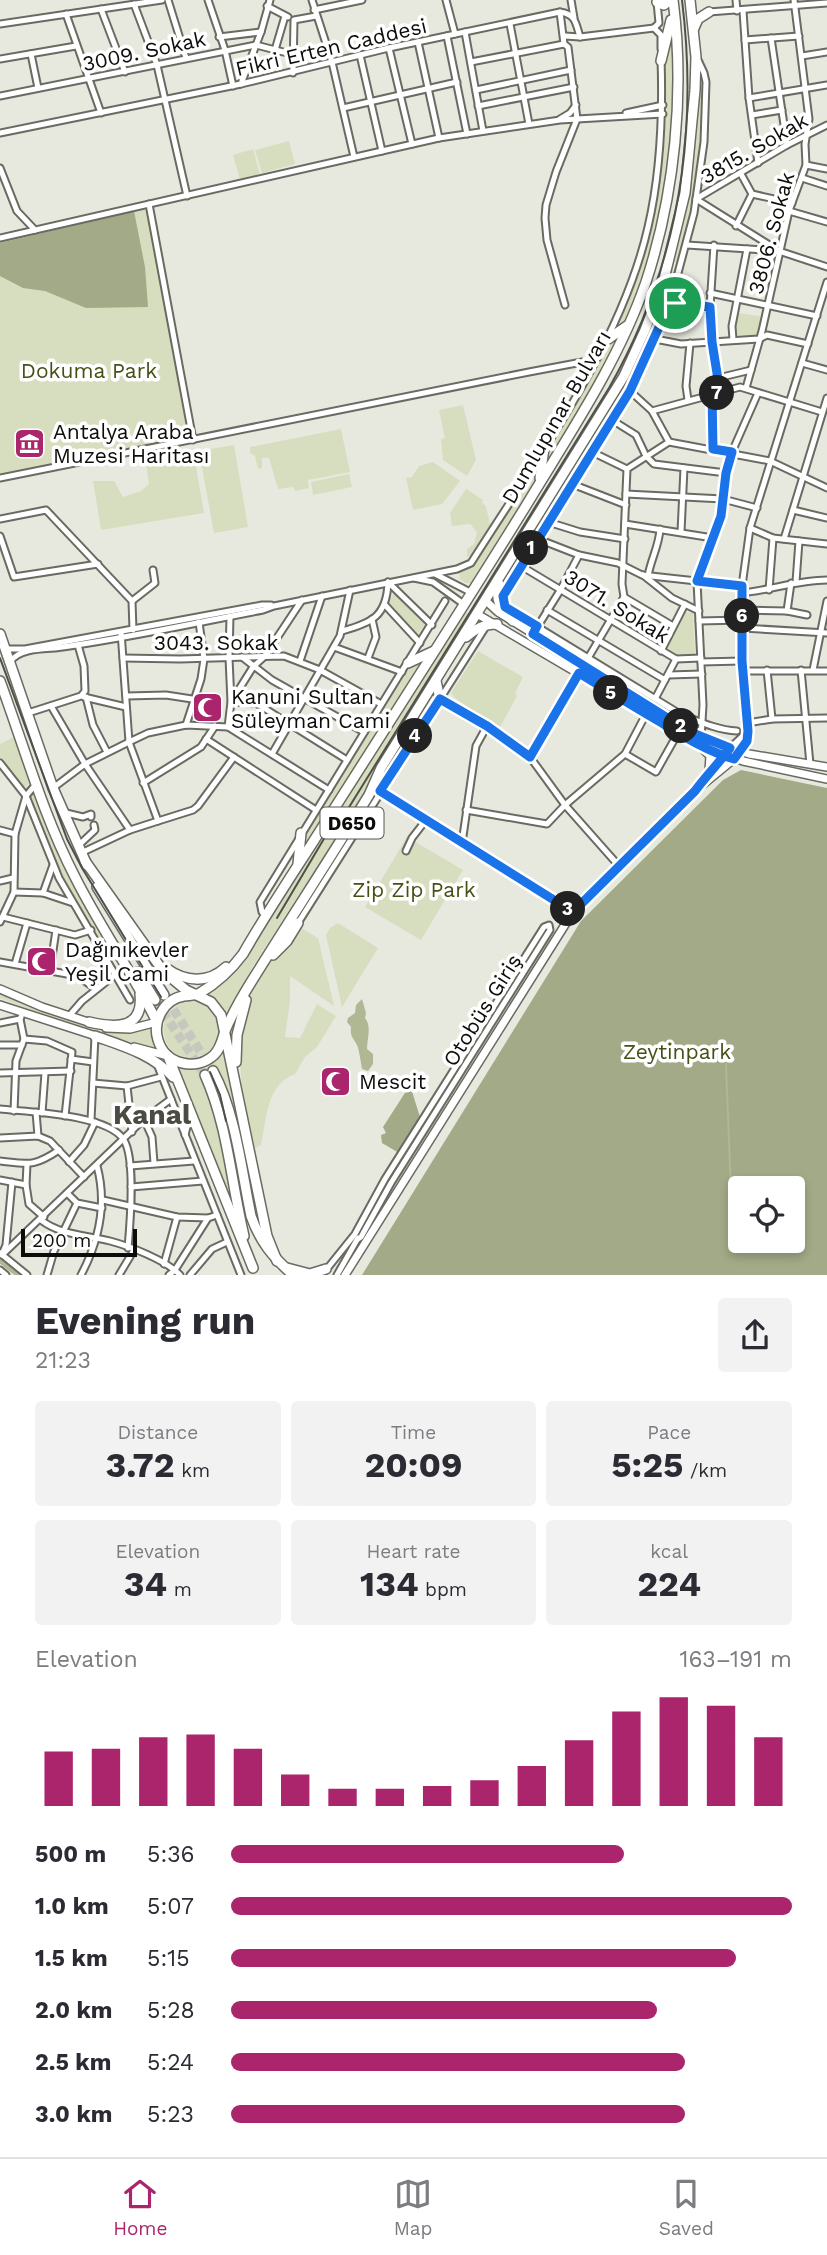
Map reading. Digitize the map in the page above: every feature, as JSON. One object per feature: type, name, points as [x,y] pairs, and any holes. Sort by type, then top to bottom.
[{"type":"highway","points":[[690,0],[698,8],[709,12]]},
{"type":"highway","name":"Dumlupınar Bulvarı","points":[[225,1032],[253,979],[369,795],[381,768],[624,376],[663,282],[685,193],[696,57],[690,0]]},
{"type":"highway","points":[[657,1],[664,5],[672,3],[662,61]]},
{"type":"highway","name":"Dumlupınar Bulvarı","points":[[194,996],[221,979],[235,965],[267,916],[465,605],[607,370],[629,325],[646,281],[667,191],[678,89],[672,3]]},
{"type":"highway","points":[[693,34],[698,19],[709,12]]},
{"type":"highway","points":[[608,339],[629,325]]},
{"type":"highway","points":[[539,483],[544,448]]},
{"type":"highway","points":[[514,553],[536,541]]},
{"type":"highway","points":[[500,577],[496,592],[500,608],[513,621]]},
{"type":"highway","points":[[472,593],[486,601]]},
{"type":"highway","points":[[465,605],[477,614]]},
{"type":"highway","points":[[459,643],[479,627],[497,624]]},
{"type":"highway","points":[[0,634],[62,812],[92,878],[160,998],[60,845]]},
{"type":"highway","points":[[408,663],[436,650]]},
{"type":"highway","points":[[0,681],[60,845],[91,907],[139,985],[157,1022],[157,1037],[168,1056],[254,1271]]},
{"type":"highway","points":[[436,681],[440,699]]},
{"type":"highway","points":[[368,810],[369,795]]},
{"type":"highway","points":[[298,866],[302,834]]},
{"type":"highway","points":[[81,853],[163,971],[194,996]]},
{"type":"highway","points":[[264,964],[287,941],[298,923]]},
{"type":"highway","points":[[145,947],[168,970],[190,979],[201,979],[219,973],[249,943]]},
{"type":"highway","points":[[236,1082],[237,1035],[253,979]]},
{"type":"highway","points":[[89,1023],[113,1026],[135,1019],[141,1003],[139,985]]},
{"type":"highway","points":[[157,1022],[167,1005],[184,996],[194,996],[211,1002],[217,1008],[224,1024],[267,1236],[280,1263],[310,1274],[323,1272]]},
{"type":"highway","points":[[168,1056],[183,1063],[200,1063],[214,1054],[223,1041],[225,1032]]},
{"type":"highway","points":[[95,1036],[156,1061],[177,1082]]},
{"type":"highway","points":[[254,1271],[243,1234],[222,1124],[209,1073],[225,1097],[250,1216],[261,1241],[293,1275]]},
{"type":"main road","points":[[486,601],[513,621],[535,630],[724,756],[827,779]]},
{"type":"main road","points":[[477,614],[678,733],[753,754],[827,767]]},
{"type":"main road","points":[[700,741],[710,756],[708,774]]},
{"type":"main road","points":[[695,791],[730,748]]},
{"type":"main road","points":[[345,1275],[573,912],[695,791],[740,751]]},
{"type":"main road","points":[[0,989],[40,1007],[121,1030],[157,1022]]},
{"type":"main road","points":[[0,1005],[21,1016],[168,1056]]},
{"type":"street","points":[[0,24],[162,0]]},
{"type":"street","points":[[168,0],[187,58]]},
{"type":"street","points":[[208,0],[225,50],[233,86]]},
{"type":"street","points":[[312,0],[332,62],[354,157]]},
{"type":"street","points":[[241,84],[269,3],[294,20],[362,0]]},
{"type":"street","points":[[446,0],[455,34]]},
{"type":"street","points":[[571,0],[580,37]]},
{"type":"street","points":[[736,0],[745,40],[758,163]]},
{"type":"street","points":[[565,36],[580,37],[654,28],[659,23],[657,1]]},
{"type":"street","points":[[709,12],[740,11],[794,3],[827,4]]},
{"type":"street","name":"3806. Sokak","points":[[746,388],[789,211],[806,165],[805,144],[809,119],[794,3]]},
{"type":"street","points":[[134,4],[157,65],[187,196]]},
{"type":"street","points":[[101,9],[125,72]]},
{"type":"street","points":[[565,305],[547,240],[545,212],[556,172],[577,119],[572,70],[560,12],[569,13],[574,18]]},
{"type":"street","name":"Fikri Erten Caddesi","points":[[0,133],[233,86],[388,48],[560,12]]},
{"type":"street","points":[[66,14],[101,113]]},
{"type":"street","points":[[275,50],[285,16]]},
{"type":"street","points":[[293,73],[294,20]]},
{"type":"street","points":[[510,24],[529,124]]},
{"type":"street","points":[[10,662],[26,650],[230,616],[456,569],[471,563],[593,366],[608,339],[635,271],[648,230],[659,170],[663,114],[662,61],[661,35],[654,28]]},
{"type":"street","points":[[219,37],[261,32]]},
{"type":"street","points":[[465,32],[482,131]]},
{"type":"street","points":[[447,36],[467,134]]},
{"type":"street","points":[[745,40],[799,36]]},
{"type":"street","points":[[471,62],[566,45],[580,37]]},
{"type":"street","points":[[771,38],[787,145]]},
{"type":"street","points":[[418,42],[439,138]]},
{"type":"street","name":"3009. Sokak","points":[[0,96],[256,45],[295,55]]},
{"type":"street","points":[[0,59],[76,46]]},
{"type":"street","points":[[388,48],[412,144]]},
{"type":"street","points":[[802,56],[827,52]]},
{"type":"street","points":[[31,54],[38,88]]},
{"type":"street","points":[[360,55],[382,151]]},
{"type":"street","name":"Dumlupınar Bulvarı","points":[[535,630],[505,607],[503,596],[630,391],[670,303],[687,245],[704,142],[706,82],[696,57]]},
{"type":"street","points":[[476,90],[572,70]]},
{"type":"street","points":[[343,108],[457,82]]},
{"type":"street","points":[[750,98],[827,85]]},
{"type":"street","points":[[478,106],[574,87]]},
{"type":"street","points":[[556,121],[570,113],[576,105]]},
{"type":"street","points":[[613,116],[663,105]]},
{"type":"street","points":[[752,115],[782,110]]},
{"type":"street","points":[[0,238],[439,138],[556,121],[663,114]]},
{"type":"street","name":"3815. Sokak","points":[[696,200],[787,145],[827,125]]},
{"type":"street","points":[[806,165],[827,169]]},
{"type":"street","points":[[0,168],[16,211],[35,230]]},
{"type":"street","points":[[741,174],[752,194],[792,203]]},
{"type":"street","points":[[802,178],[827,186]]},
{"type":"street","points":[[736,226],[752,194]]},
{"type":"street","points":[[696,200],[779,251],[827,267]]},
{"type":"street","points":[[149,204],[193,440]]},
{"type":"street","points":[[789,211],[827,222]]},
{"type":"street","points":[[687,245],[779,251]]},
{"type":"street","points":[[714,246],[710,307],[712,342],[720,392]]},
{"type":"street","points":[[733,340],[732,326],[747,249]]},
{"type":"street","points":[[753,754],[747,748],[742,661],[742,589],[750,527],[827,282]]},
{"type":"street","points":[[710,293],[817,316]]},
{"type":"street","points":[[670,303],[710,307]]},
{"type":"street","points":[[820,305],[827,308]]},
{"type":"street","points":[[655,339],[681,344],[759,339],[767,335],[808,344]]},
{"type":"street","points":[[688,400],[686,386],[690,343]]},
{"type":"street","points":[[0,478],[542,369],[582,362],[593,366]]},
{"type":"street","points":[[802,363],[827,370]]},
{"type":"street","points":[[718,378],[751,370]]},
{"type":"street","points":[[652,411],[740,387],[822,412]]},
{"type":"street","points":[[630,391],[652,411],[669,443]]},
{"type":"street","points":[[700,741],[703,724],[697,581],[721,516],[726,473],[732,452],[758,393]]},
{"type":"street","points":[[712,394],[713,449]]},
{"type":"street","points":[[784,540],[827,398]]},
{"type":"street","points":[[612,420],[636,435],[646,456],[654,464],[661,467],[726,473]]},
{"type":"street","points":[[627,469],[669,443],[732,452],[769,461],[827,488]]},
{"type":"street","points":[[592,452],[627,469]]},
{"type":"street","points":[[681,532],[684,468]]},
{"type":"street","points":[[584,665],[624,597],[627,469]]},
{"type":"street","points":[[572,484],[626,505]]},
{"type":"street","points":[[626,494],[723,499],[757,508]]},
{"type":"street","points":[[0,519],[46,510],[131,601],[132,630]]},
{"type":"street","points":[[793,510],[827,518]]},
{"type":"street","points":[[548,522],[580,532],[625,539]]},
{"type":"street","points":[[625,524],[713,538]]},
{"type":"street","points":[[750,527],[773,538],[827,544]]},
{"type":"street","points":[[645,575],[651,557],[659,545],[660,529]]},
{"type":"street","points":[[0,536],[14,578],[98,564]]},
{"type":"street","points":[[769,590],[773,538]]},
{"type":"street","points":[[536,541],[579,555],[618,563],[645,575],[742,589],[769,590],[794,583],[827,580]]},
{"type":"street","points":[[787,611],[794,583],[799,541]]},
{"type":"street","points":[[579,555],[535,630],[589,657],[680,713],[703,724],[737,731]]},
{"type":"street","name":"3071. Sokak","points":[[521,566],[676,659],[742,661]]},
{"type":"street","points":[[456,569],[454,579],[458,585]]},
{"type":"street","points":[[131,601],[155,583],[153,570]]},
{"type":"street","points":[[433,573],[472,593]]},
{"type":"street","points":[[645,575],[672,598],[699,611]]},
{"type":"street","points":[[411,577],[433,582],[465,605]]},
{"type":"street","points":[[342,631],[369,624],[385,605],[388,582]]},
{"type":"street","points":[[388,582],[432,625]]},
{"type":"street","points":[[272,754],[342,631],[350,590]]},
{"type":"street","points":[[300,661],[322,596]]},
{"type":"street","points":[[624,597],[673,626]]},
{"type":"street","points":[[231,702],[302,600]]},
{"type":"street","points":[[267,916],[262,912],[260,902],[445,601]]},
{"type":"street","points":[[813,670],[827,601]]},
{"type":"street","points":[[661,652],[685,604]]},
{"type":"street","points":[[6,649],[26,650],[78,645],[132,630],[262,605],[274,606]]},
{"type":"street","points":[[385,605],[420,643]]},
{"type":"street","points":[[547,610],[598,642],[667,678],[702,674]]},
{"type":"street","points":[[742,610],[787,611],[807,615]]},
{"type":"street","points":[[228,727],[231,702],[230,616]]},
{"type":"street","points":[[368,658],[376,637],[372,620]]},
{"type":"street","points":[[699,621],[742,620]]},
{"type":"street","points":[[186,725],[192,699],[201,679],[204,659],[199,622]]},
{"type":"street","points":[[298,923],[485,628]]},
{"type":"street","points":[[743,628],[827,633]]},
{"type":"street","points":[[121,635],[129,741],[158,821]]},
{"type":"street","points":[[78,645],[85,679],[83,697],[107,752]]},
{"type":"street","points":[[334,647],[402,672]]},
{"type":"street","name":"3043. Sokak","points":[[123,658],[284,656],[320,670],[381,705]]},
{"type":"street","points":[[242,657],[253,667],[364,732]]},
{"type":"street","points":[[656,697],[676,659]]},
{"type":"street","points":[[767,670],[772,719]]},
{"type":"street","points":[[801,670],[810,764]]},
{"type":"street","points":[[743,671],[827,671]]},
{"type":"street","points":[[530,757],[579,673]]},
{"type":"street","points":[[126,696],[166,695],[192,699]]},
{"type":"street","points":[[28,713],[83,697],[126,707]]},
{"type":"street","points":[[440,699],[487,726],[530,757],[565,805],[619,866]]},
{"type":"street","points":[[231,702],[256,703],[347,760]]},
{"type":"street","points":[[51,706],[85,764],[130,830]]},
{"type":"street","points":[[466,810],[547,824],[565,805],[625,754],[646,714]]},
{"type":"street","points":[[747,723],[772,719],[827,718]]},
{"type":"street","points":[[52,788],[85,764],[129,741],[148,733],[186,725],[228,727],[329,790]]},
{"type":"street","points":[[143,783],[201,747],[215,726]]},
{"type":"street","points":[[462,844],[476,746],[487,726]]},
{"type":"street","points":[[730,748],[748,731]]},
{"type":"street","points":[[625,754],[656,772],[678,733]]},
{"type":"street","points":[[206,739],[316,810]]},
{"type":"street","points":[[740,751],[747,741]]},
{"type":"street","points":[[81,853],[130,830],[193,810],[234,757]]},
{"type":"street","points":[[0,763],[26,796],[53,864],[130,1000]]},
{"type":"street","points":[[36,784],[26,796],[15,834],[14,892],[1,920],[27,923],[75,935],[91,930]]},
{"type":"street","points":[[380,791],[573,912]]},
{"type":"street","points":[[62,812],[83,817],[91,814],[92,817]]},
{"type":"street","points":[[406,851],[426,820]]},
{"type":"street","points":[[81,853],[95,830],[94,825]]},
{"type":"street","points":[[0,830],[15,834]]},
{"type":"street","points":[[43,893],[53,864]]},
{"type":"street","points":[[0,881],[13,878]]},
{"type":"street","points":[[14,892],[43,893],[73,903]]},
{"type":"street","points":[[15,964],[27,923]]},
{"type":"street","points":[[337,1275],[354,1237],[352,1231],[364,1221],[544,927]]},
{"type":"street","points":[[50,971],[56,930]]},
{"type":"street","points":[[111,967],[125,961]]},
{"type":"street","points":[[0,962],[78,976],[96,989]]},
{"type":"street","points":[[69,1016],[96,989],[116,974]]},
{"type":"street","points":[[0,1023],[21,1016],[23,1042],[16,1061],[14,1111]]},
{"type":"street","points":[[69,1162],[84,1145],[93,1121],[95,1036]]},
{"type":"street","points":[[0,1045],[47,1041],[71,1055],[93,1062]]},
{"type":"street","points":[[65,1116],[71,1055]]},
{"type":"street","points":[[156,1061],[239,1274]]},
{"type":"street","points":[[0,1073],[71,1071]]},
{"type":"street","points":[[38,1136],[45,1073]]},
{"type":"street","points":[[93,1083],[127,1086],[161,1077]]},
{"type":"street","points":[[127,1086],[132,1132]]},
{"type":"street","points":[[1,1254],[144,1119],[164,1102],[172,1099]]},
{"type":"street","points":[[0,1109],[93,1121],[124,1140],[130,1166],[131,1249],[119,1275]]},
{"type":"street","points":[[185,1135],[190,1115]]},
{"type":"street","points":[[144,1119],[152,1137],[154,1163]]},
{"type":"street","points":[[0,1138],[38,1136],[50,1141],[84,1178]]},
{"type":"street","points":[[0,1161],[27,1164],[42,1162],[59,1150]]},
{"type":"street","points":[[130,1166],[194,1161]]},
{"type":"street","points":[[27,1164],[29,1204],[49,1226],[110,1241],[177,1272]]},
{"type":"street","points":[[81,1275],[96,1239],[102,1208],[102,1185],[97,1166]]},
{"type":"street","points":[[0,1181],[26,1185]]},
{"type":"street","points":[[131,1187],[203,1181]]},
{"type":"street","points":[[1,1254],[6,1245],[12,1182]]},
{"type":"street","points":[[68,1193],[77,1203],[102,1208]]},
{"type":"street","points":[[103,1200],[177,1217],[217,1216]]},
{"type":"street","points":[[47,1275],[63,1231],[77,1203]]},
{"type":"street","points":[[0,1209],[10,1210]]},
{"type":"street","points":[[164,1264],[177,1217]]},
{"type":"street","points":[[169,1275],[177,1272],[208,1218]]},
{"type":"street","points":[[323,1272],[354,1237],[361,1237],[364,1221]]},
{"type":"street","points":[[190,1275],[212,1249],[227,1242]]},
{"type":"street","points":[[1,1254],[20,1273],[27,1275]]},
{"type":"street","points":[[0,1270],[6,1275]]},
{"type":"green space","points":[[671,25],[674,89],[665,192],[647,269],[631,313],[618,329],[645,245],[660,180],[664,146],[665,62]]},
{"type":"green space","points":[[700,69],[704,96],[699,160],[679,264],[674,262],[692,166]]},
{"type":"green space","points":[[289,141],[295,164],[262,173],[255,150]]},
{"type":"green space","points":[[253,149],[260,175],[240,180],[233,155]]},
{"type":"green space","name":"Dokuma Park","points":[[149,204],[193,440],[0,478],[0,238]]},
{"type":"green space","points":[[134,211],[145,267],[148,307],[86,308],[45,291],[23,288],[0,276],[0,243]]},
{"type":"green space","points":[[669,279],[674,280],[661,315],[611,415],[532,541],[523,546],[625,381]]},
{"type":"green space","points":[[737,313],[760,316],[759,336],[735,335]]},
{"type":"green space","points":[[624,330],[583,406],[471,583],[466,583],[460,579],[459,572],[473,566],[613,339]]},
{"type":"green space","points":[[463,405],[476,460],[467,476],[443,460],[441,439],[445,438],[439,410]]},
{"type":"green space","points":[[341,429],[350,472],[308,480],[309,488],[295,491],[293,487],[278,489],[269,458],[262,458],[262,468],[258,469],[255,456],[250,453],[250,447]]},
{"type":"green space","points":[[234,445],[248,527],[214,533],[199,451]]},
{"type":"green space","points":[[194,455],[204,513],[101,530],[93,481],[114,481],[123,497],[141,491],[149,484],[146,463]]},
{"type":"green space","points":[[433,462],[460,481],[442,504],[413,510],[406,478],[412,477],[419,466]]},
{"type":"green space","points":[[349,474],[352,487],[313,495],[311,482]]},
{"type":"green space","points":[[466,489],[483,500],[490,525],[467,557],[467,549],[474,544],[477,532],[470,524],[452,526],[450,513]]},
{"type":"green space","points":[[394,593],[425,624],[416,637],[387,604]]},
{"type":"green space","points":[[464,611],[472,616],[384,753],[379,769],[354,809],[253,966],[227,1016],[217,1000],[206,992],[228,978],[241,964]]},
{"type":"green space","points":[[684,612],[693,613],[695,655],[673,656],[666,649]]},
{"type":"green space","points":[[478,651],[523,677],[515,693],[517,696],[499,729],[451,693]]},
{"type":"green space","points":[[426,657],[304,851],[307,832],[412,664]]},
{"type":"green space","points":[[14,737],[30,783],[24,788],[0,759],[0,744]]},
{"type":"green space","name":"Zeytinpark","points":[[741,770],[827,788],[827,1275],[362,1275],[581,921],[723,780]]},
{"type":"green space","points":[[35,789],[118,959],[111,957],[58,870],[30,799]]},
{"type":"green space","name":"Zip Zip Park","points":[[407,837],[463,870],[421,940],[365,907]]},
{"type":"green space","points":[[338,923],[378,948],[342,1007],[326,935],[330,928]]},
{"type":"green space","points":[[301,928],[318,938],[334,1006],[290,976],[285,1037],[300,1038],[317,1004],[336,1016],[317,1047],[305,1057],[295,1074],[285,1079],[273,1094],[261,1145],[255,1148],[241,1079],[241,1033],[245,1011],[263,967]]},
{"type":"green space","points":[[0,991],[26,1004],[90,1028],[126,1033],[150,1026],[158,1050],[51,1018],[0,998]]},
{"type":"green space","points":[[192,1000],[209,1008],[220,1026],[219,1038],[214,1048],[193,1057],[182,1056],[172,1050],[165,1039],[164,1031],[166,1018],[173,1008]]},
{"type":"green space","points":[[224,1049],[265,1242],[257,1226],[225,1089],[212,1065],[199,1074],[219,1123],[236,1219],[176,1066],[203,1064]]},
{"type":"green space","points":[[410,1085],[420,1117],[399,1153],[382,1143],[381,1135],[386,1133],[383,1127]]},
{"type":"shaded area","points":[[362,999],[369,1029],[367,1049],[373,1054],[373,1064],[368,1071],[362,1069],[358,1047],[347,1022]]},
{"type":"waterway","points":[[726,1064],[730,1176]]},
{"type":"waterway","points":[[0,1261],[18,1275]]},
{"type":"tunnel","points":[[166,998],[213,1071]]},
{"type":"tunnel","points":[[155,1000],[205,1075]]},
{"type":"tram line","points":[[338,825],[609,388],[633,342],[652,296],[667,248],[685,152],[687,51],[682,0]]},
{"type":"tram line","points":[[0,658],[67,839],[161,997]]},
{"type":"tram line","points":[[277,918],[338,815]]},
{"type":"tram line","points":[[210,1072],[220,1095],[226,1121]]},
{"type":"place","name":"Antalya Araba Muzesi Haritası","points":[[30,443]]},
{"type":"place","name":"Kanuni Sultan Süleyman Cami","points":[[208,708]]},
{"type":"place","name":"Dağınıkevler Yeşil Cami","points":[[42,961]]},
{"type":"place","name":"Mescit","points":[[336,1081]]},
{"type":"district","name":"Kanal","points":[[152,1114]]},
{"type":"route","points":[[675,303],[670,303],[630,391],[503,596],[505,607],[537,626],[533,634],[690,732],[730,748],[724,756],[708,774],[695,791],[573,912],[380,791],[440,699],[487,726],[530,757],[579,673],[678,733],[724,756],[734,759],[747,741],[742,661],[742,586],[697,581],[721,516],[726,473],[732,452],[713,449],[712,394],[720,392],[712,342],[710,307],[675,303]]}]
